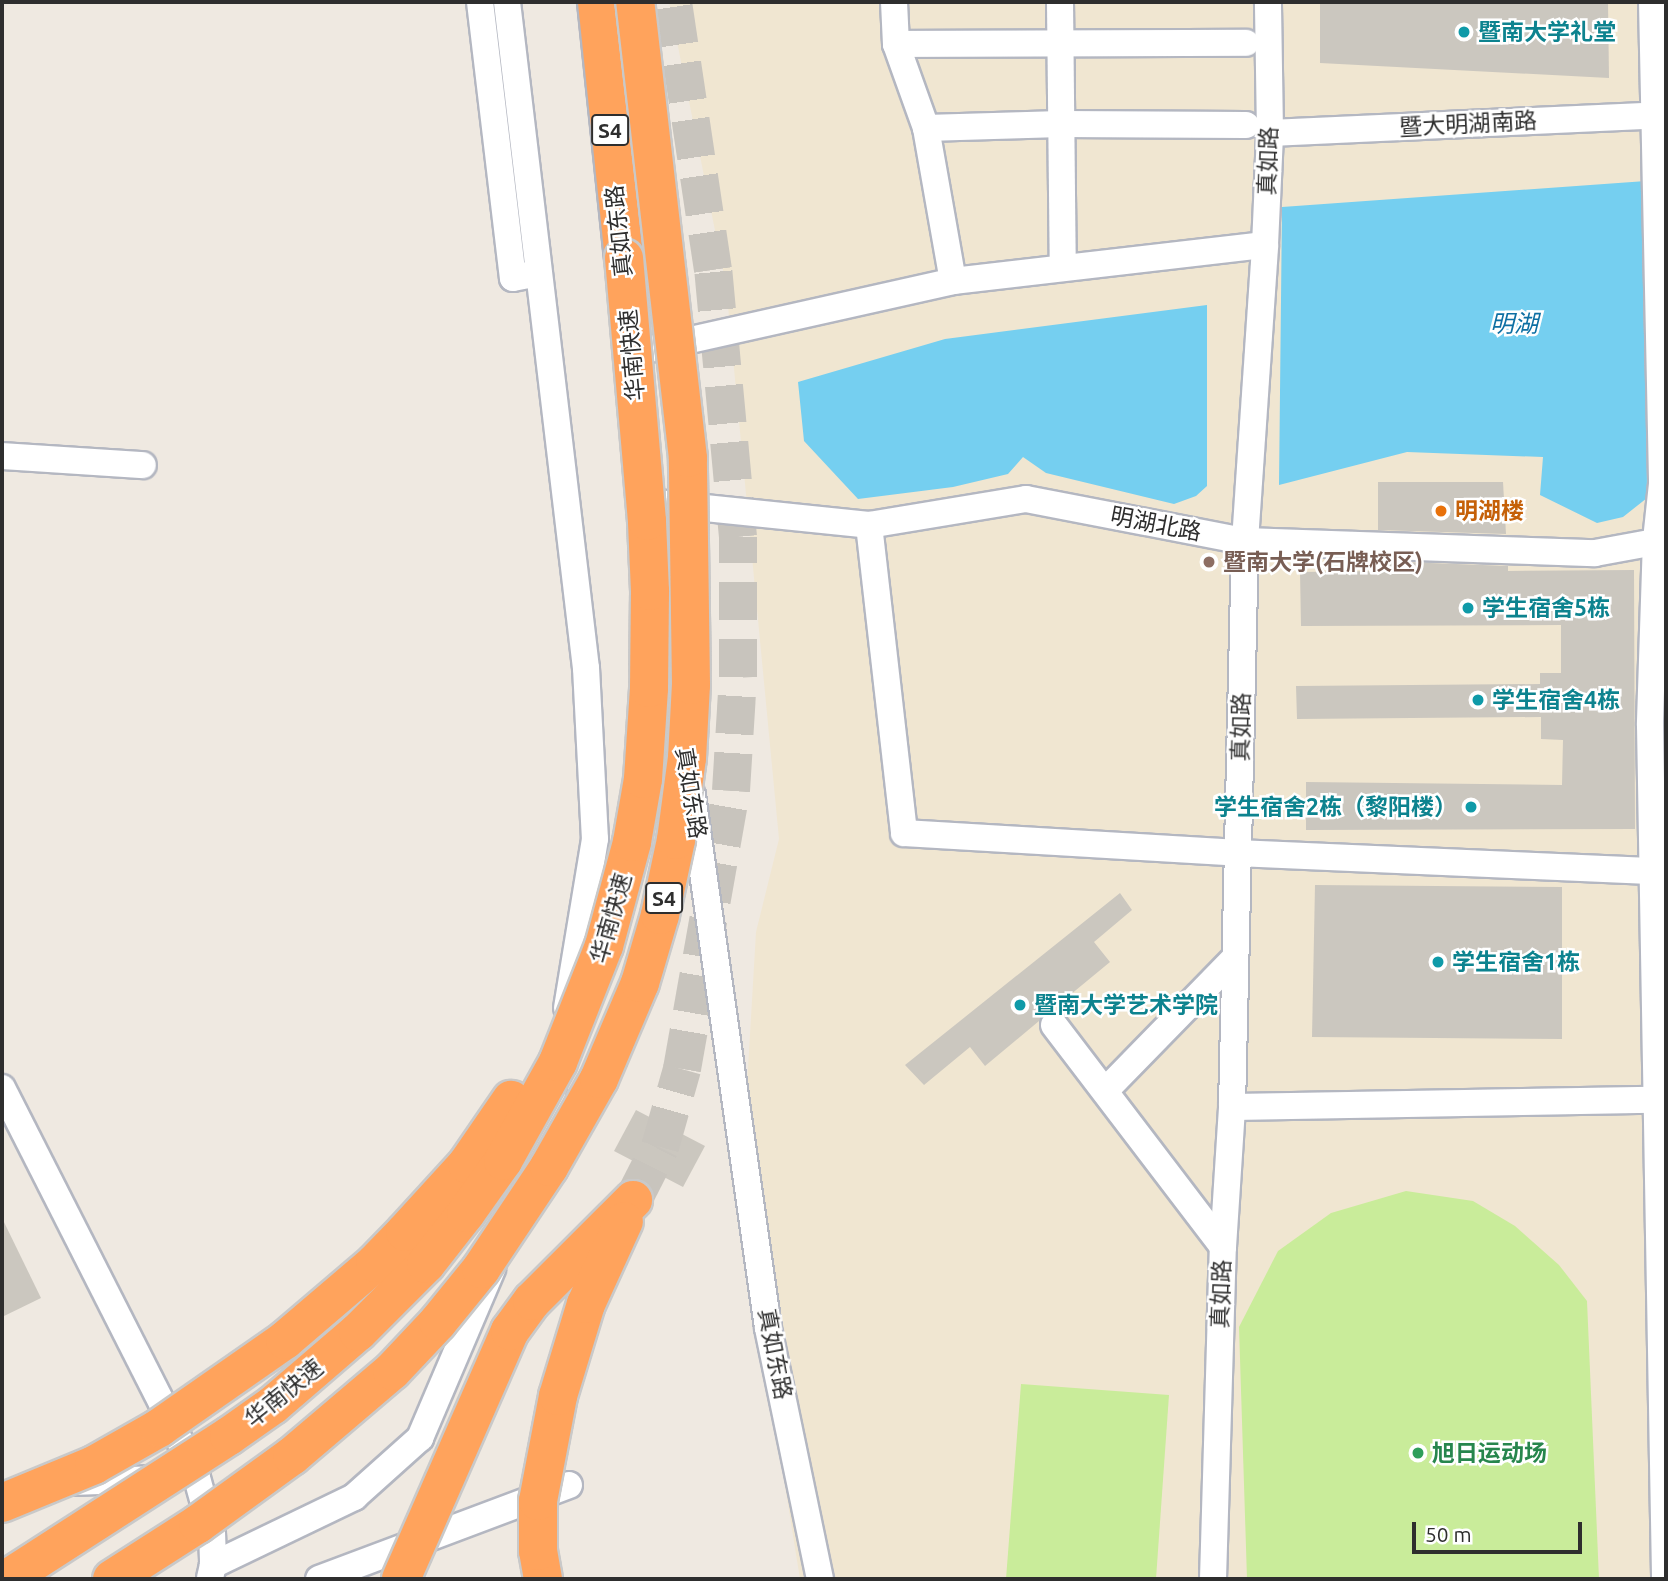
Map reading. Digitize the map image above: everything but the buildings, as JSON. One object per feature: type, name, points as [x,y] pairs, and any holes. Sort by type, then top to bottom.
[{"type":"highway","name":"华南快速","points":[[7,1579],[273,1405],[358,1332],[426,1264],[474,1203],[538,1102],[576,1020],[604,946],[632,842],[643,779],[649,688],[650,591],[647,521],[624,258],[596,2]]},
{"type":"highway","name":"华南快速","points":[[112,1579],[198,1524],[292,1456],[392,1371],[438,1322],[487,1261],[554,1158],[598,1079],[640,983],[660,915],[676,840],[687,758],[691,685],[688,458],[635,2]]},
{"type":"highway","points":[[2,1503],[94,1465],[159,1428],[285,1340],[375,1263],[443,1190],[494,1127],[604,946]]},
{"type":"highway","points":[[401,1579],[510,1331],[531,1301],[633,1200],[586,1304],[558,1396],[538,1501],[538,1551],[543,1579]]},
{"type":"street","points":[[480,2],[513,278],[539,273]]},
{"type":"street","points":[[2,1088],[81,1249],[162,1403],[197,1478],[212,1532],[211,1572],[355,1497],[420,1438],[467,1334],[546,1129],[595,839],[586,668],[507,2]]},
{"type":"street","name":"真如东路","points":[[596,2],[647,502],[732,1065],[768,1328],[820,1579]]},
{"type":"street","points":[[894,2],[896,44],[926,128],[953,281]]},
{"type":"street","points":[[1060,2],[1063,267]]},
{"type":"street","name":"真如路","points":[[1213,1579],[1223,1247],[1232,1107],[1233,960],[1245,541],[1265,245],[1258,129],[1268,2]]},
{"type":"street","points":[[1652,2],[1660,115],[1662,484],[1650,725],[1659,872],[1660,1032],[1654,1100],[1665,1579]]},
{"type":"street","points":[[896,44],[1246,43]]},
{"type":"street","name":"暨大明湖南路","points":[[926,128],[1061,124],[1258,129],[1660,115]]},
{"type":"street","points":[[632,354],[953,281],[1265,245]]},
{"type":"street","points":[[2,456],[143,465]]},
{"type":"street","name":"明湖北路","points":[[647,502],[869,525],[1026,499],[1245,541],[1595,553],[1661,540]]},
{"type":"street","points":[[869,525],[904,833],[1238,853],[1659,872]]},
{"type":"street","points":[[1105,1091],[1233,960]]},
{"type":"street","points":[[1054,1025],[1223,1247]]},
{"type":"street","points":[[1232,1107],[1654,1100]]},
{"type":"street","points":[[2,1485],[197,1478]]},
{"type":"street","points":[[319,1579],[569,1485]]},
{"type":"shaded area","name":"暨南大学(石牌校区)","points":[[669,2],[1666,2],[1666,1579],[800,1579],[740,1205],[756,932],[779,839],[726,285]]},
{"type":"green space","name":"旭日运动场","points":[[1406,1191],[1473,1201],[1515,1226],[1559,1265],[1587,1301],[1599,1579],[1247,1579],[1239,1327],[1278,1251],[1331,1213]]},
{"type":"green space","points":[[1021,1384],[1169,1395],[1156,1579],[1006,1579]]},
{"type":"water","name":"明湖","points":[[1646,181],[1647,498],[1623,517],[1597,523],[1540,495],[1543,457],[1407,452],[1279,485],[1282,207]]},
{"type":"water","points":[[1207,305],[1207,486],[1196,496],[1174,504],[1046,473],[1023,457],[1008,474],[953,487],[858,499],[804,441],[798,382],[945,339]]},
{"type":"tunnel","points":[[633,1200],[660,1147],[682,1069],[731,791],[738,677],[738,537],[713,270],[673,2]]},
{"type":"place","name":"暨南大学礼堂","points":[[1464,32]]},
{"type":"place","name":"明湖楼","points":[[1441,511]]},
{"type":"place","name":"暨南大学(石牌校区)","points":[[1209,562]]},
{"type":"place","name":"学生宿舍5栋","points":[[1468,608]]},
{"type":"place","name":"学生宿舍4栋","points":[[1478,700]]},
{"type":"place","name":"学生宿舍2栋（黎阳楼）","points":[[1471,807]]},
{"type":"place","name":"学生宿舍1栋","points":[[1438,962]]},
{"type":"place","name":"暨南大学艺术学院","points":[[1020,1005]]},
{"type":"place","name":"旭日运动场","points":[[1418,1453]]}]
